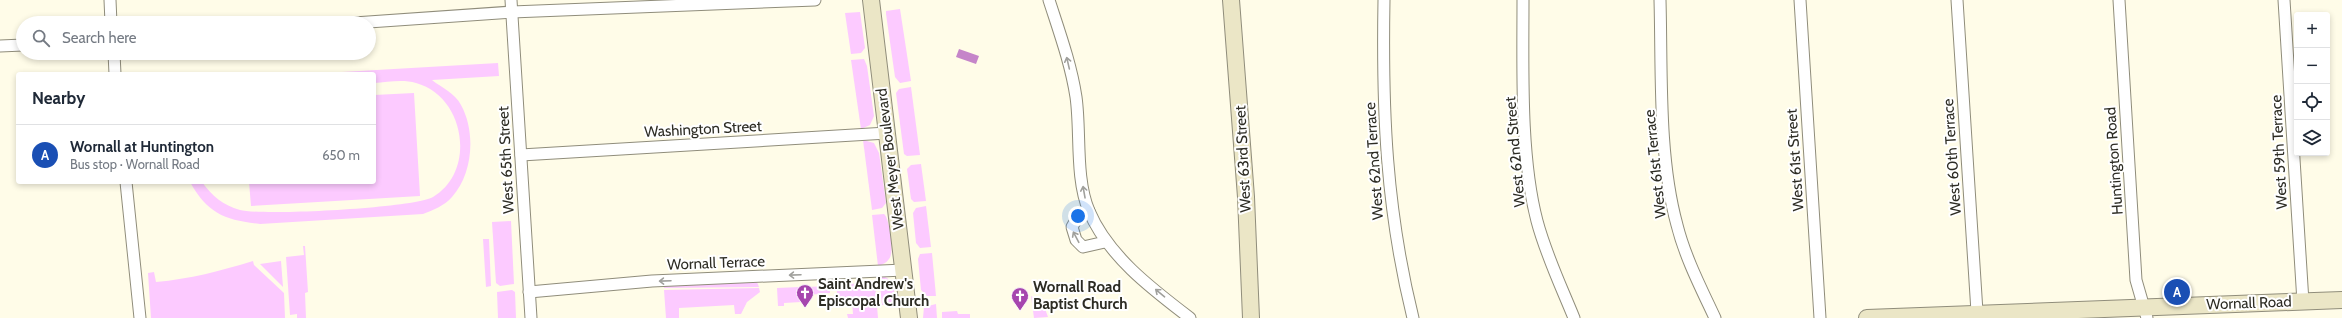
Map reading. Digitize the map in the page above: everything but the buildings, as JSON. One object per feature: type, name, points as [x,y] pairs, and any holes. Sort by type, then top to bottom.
[{"type":"main road","name":"West Meyer Boulevard","points":[[871,0],[909,318]]},
{"type":"main road","name":"West 63rd Street","points":[[1231,0],[1246,197],[1251,318]]},
{"type":"main road","name":"Wornall Road","points":[[1867,318],[1977,312],[2145,312],[2342,300]]},
{"type":"street","points":[[110,0],[111,16]]},
{"type":"street","name":"West 65th Street","points":[[511,0],[531,318]]},
{"type":"street","points":[[376,21],[512,12],[815,0]]},
{"type":"street","points":[[1049,0],[1063,43],[1076,96],[1082,181],[1089,211],[1105,242],[1140,276],[1190,318]]},
{"type":"street","name":"West 62nd Terrace","points":[[1384,0],[1385,117],[1389,193],[1402,274],[1413,318]]},
{"type":"street","name":"West 62nd Street","points":[[1523,0],[1525,114],[1532,193],[1545,247],[1574,318]]},
{"type":"street","name":"West 61st Terrace","points":[[1660,0],[1665,145],[1671,199],[1684,248],[1715,318]]},
{"type":"street","name":"West 61st Street","points":[[1800,0],[1820,318]]},
{"type":"street","name":"West 60th Terrace","points":[[1957,0],[1977,312]]},
{"type":"street","name":"Huntington Road","points":[[2119,0],[2136,280],[2145,312]]},
{"type":"street","name":"West 59th Terrace","points":[[2284,0],[2303,302]]},
{"type":"street","points":[[0,46],[16,45]]},
{"type":"street","points":[[114,60],[115,72]]},
{"type":"street","name":"Washington Street","points":[[521,155],[887,133]]},
{"type":"street","points":[[126,184],[140,318]]},
{"type":"street","points":[[1089,211],[1076,220],[1072,227],[1076,240],[1083,247],[1105,242]]},
{"type":"street","name":"Wornall Terrace","points":[[529,292],[645,282],[904,270]]},
{"type":"shaded area","points":[[900,9],[911,81],[900,83],[895,77],[886,11]]},
{"type":"shaded area","points":[[860,12],[865,48],[861,53],[851,54],[845,13]]},
{"type":"shaded area","points":[[959,49],[979,56],[976,64],[956,57]]},
{"type":"shaded area","points":[[864,59],[867,66],[874,116],[870,125],[861,129],[851,60]]},
{"type":"shaded area","points":[[498,63],[499,76],[432,80],[452,94],[458,101],[466,116],[469,128],[470,152],[468,165],[459,188],[449,200],[423,214],[260,224],[237,220],[219,214],[204,202],[191,184],[204,184],[214,196],[223,203],[240,210],[254,212],[338,210],[398,205],[433,197],[447,185],[456,170],[460,153],[459,135],[455,118],[446,103],[433,91],[416,83],[401,81],[376,83],[376,72],[342,72]]},
{"type":"shaded area","points":[[911,87],[920,155],[907,156],[904,154],[896,93],[899,89]]},
{"type":"shaded area","points":[[414,93],[420,196],[251,206],[249,184],[376,184],[376,95]]},
{"type":"shaded area","points":[[863,140],[874,143],[879,153],[886,203],[882,208],[872,210]]},
{"type":"shaded area","points":[[921,164],[926,201],[914,202],[911,199],[907,169],[911,165]]},
{"type":"shaded area","points":[[926,206],[931,247],[920,248],[916,243],[913,213],[916,208]]},
{"type":"shaded area","points":[[884,214],[889,226],[891,250],[888,260],[878,266],[872,215]]},
{"type":"shaded area","points":[[511,221],[514,284],[500,286],[496,283],[492,222]]},
{"type":"shaded area","points":[[483,239],[489,239],[491,286],[486,287]]},
{"type":"shaded area","points":[[303,246],[305,246],[308,292],[305,293],[306,318],[297,318],[297,314],[290,315],[286,257],[304,255]]},
{"type":"shaded area","points":[[932,253],[936,296],[927,296],[921,290],[918,259],[920,254]]},
{"type":"shaded area","points":[[253,261],[254,265],[284,293],[285,318],[151,318],[148,273],[154,272],[156,282],[169,281],[205,274]]},
{"type":"shaded area","points":[[281,261],[283,287],[260,264]]},
{"type":"shaded area","points":[[879,276],[887,278],[892,283],[895,298],[893,299],[893,304],[882,305]]},
{"type":"shaded area","points":[[757,282],[759,287],[664,288],[663,285]]},
{"type":"shaded area","points":[[875,282],[878,318],[848,318],[847,314],[853,314],[852,301],[838,299],[836,285]]},
{"type":"shaded area","points":[[830,286],[830,293],[807,295],[806,287]]},
{"type":"shaded area","points":[[800,287],[801,302],[784,303],[784,306],[778,306],[777,288]]},
{"type":"shaded area","points":[[759,288],[760,292],[747,302],[741,314],[735,314],[734,305],[679,308],[679,318],[666,318],[664,290]]},
{"type":"shaded area","points":[[512,290],[515,292],[516,318],[498,318],[497,292]]},
{"type":"shaded area","points":[[1031,296],[1043,303],[1048,317],[1034,318]]},
{"type":"shaded area","points":[[936,304],[937,318],[923,318],[924,307]]},
{"type":"shaded area","points":[[957,311],[958,314],[970,314],[970,318],[942,318],[942,312]]},
{"type":"place","name":"Wornall at Huntington","points":[[2177,292]]},
{"type":"place","name":"Saint Andrew's Episcopal Church","points":[[805,308]]},
{"type":"place","name":"Wornall Road Baptist Church","points":[[1020,311]]}]
